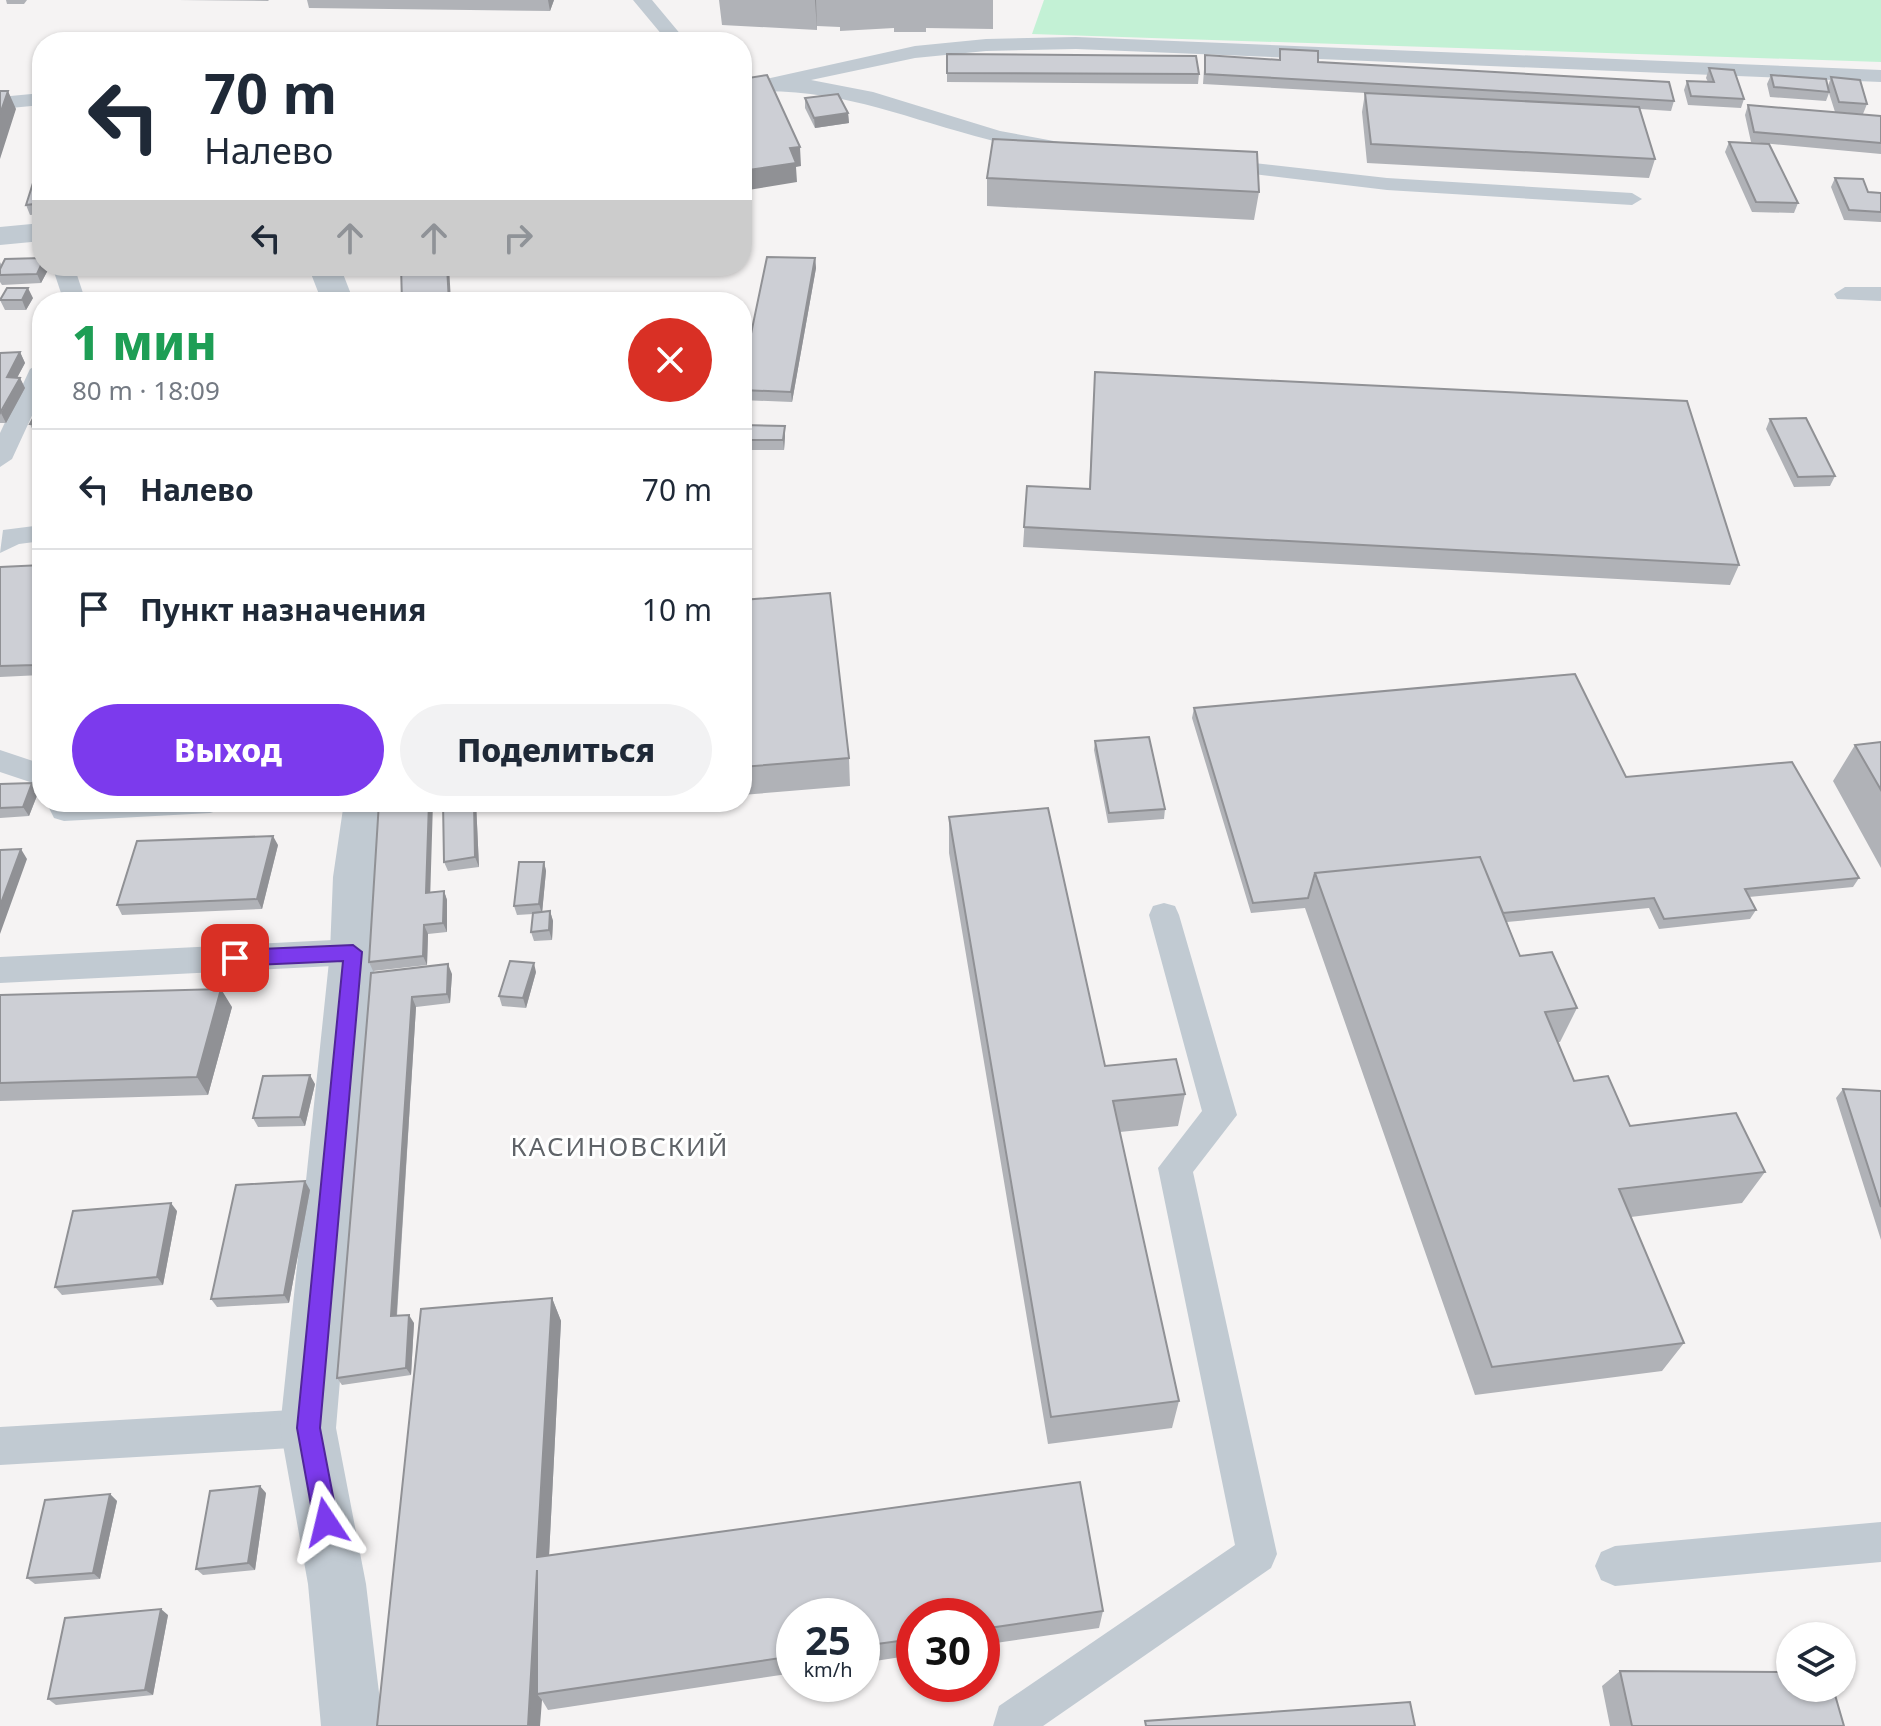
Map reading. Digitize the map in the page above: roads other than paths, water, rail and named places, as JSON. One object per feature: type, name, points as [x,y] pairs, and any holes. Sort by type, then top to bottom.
[{"type":"street","points":[[0,236],[32,233]]},
{"type":"street","points":[[352,1726],[337,1584],[308,1428],[353,952],[355,877],[364,812]]},
{"type":"lane","points":[[642,0],[669,32]]},
{"type":"lane","points":[[752,85],[915,52],[986,45],[1076,43],[1881,76]]},
{"type":"lane","points":[[773,83],[848,89],[989,134],[1082,150]]},
{"type":"lane","points":[[0,103],[32,100]]},
{"type":"lane","points":[[1204,164],[1387,184],[1632,199]]},
{"type":"lane","points":[[1845,294],[1881,294]]},
{"type":"lane","points":[[0,459],[32,390]]},
{"type":"lane","points":[[4,539],[32,535]]},
{"type":"lane","points":[[0,761],[32,772]]},
{"type":"lane","points":[[1014,1726],[1014,1721],[1257,1554],[1175,1168],[1220,1115],[1164,915]]},
{"type":"lane","points":[[0,970],[353,952]]},
{"type":"lane","points":[[0,1446],[308,1428]]},
{"type":"lane","points":[[1615,1566],[1881,1542]]},
{"type":"district","name":"КАСИНОВСКИЙ","points":[[620,1147]]}]
